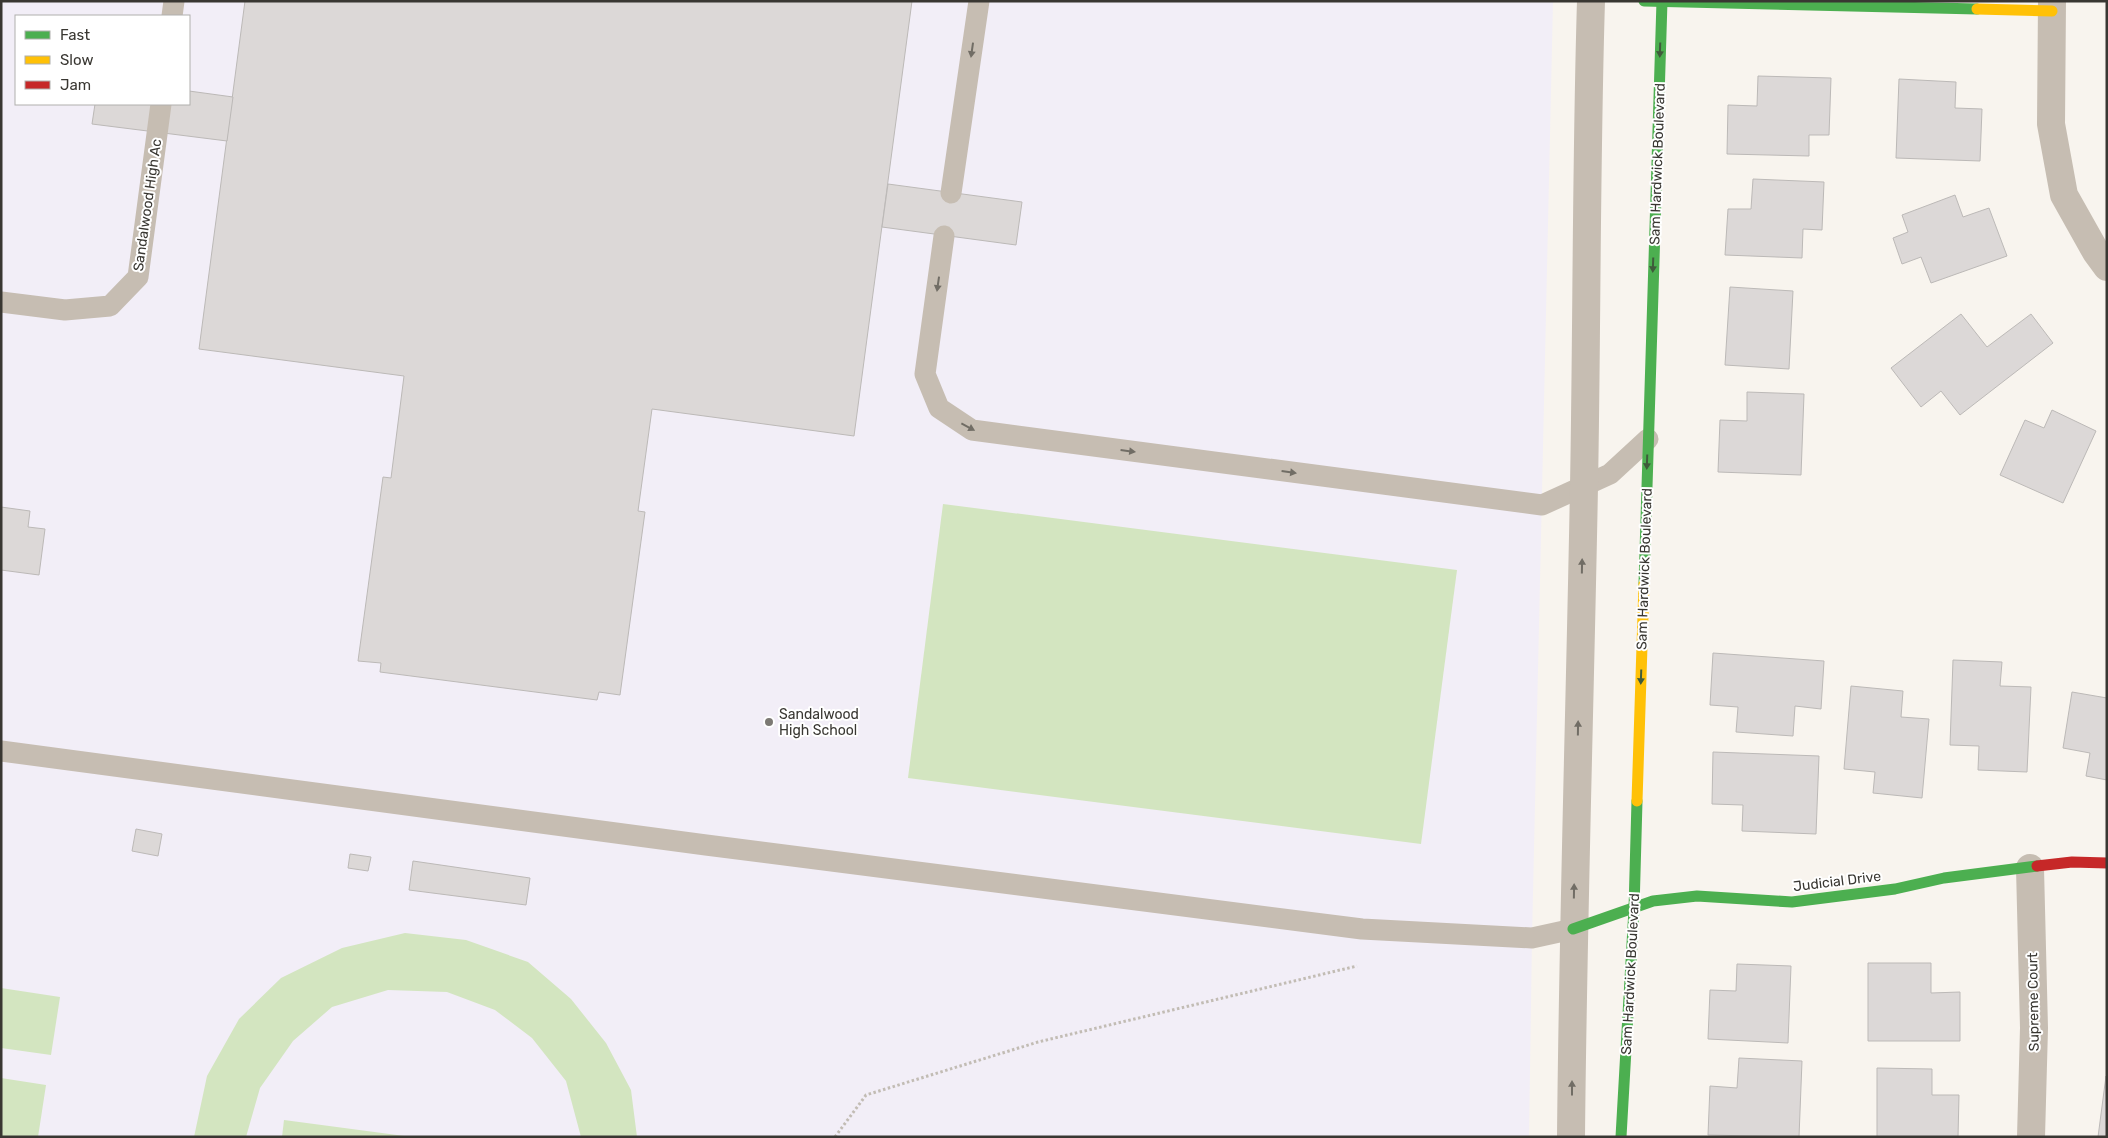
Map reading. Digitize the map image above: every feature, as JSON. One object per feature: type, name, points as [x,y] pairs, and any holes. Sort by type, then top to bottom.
[{"type":"street","points":[[1571,1137],[1573,929],[1584,486],[1591,1]]},
{"type":"street","points":[[1643,1],[2052,6],[2051,124],[2064,195],[2096,252],[2107,267]]},
{"type":"street","name":"Sam Hardwick Boulevard","points":[[1621,1137],[1634,909],[1662,2]]},
{"type":"street","name":"Judicial Drive","points":[[1573,929],[1654,901],[1697,896],[1792,902],[1895,889],[1944,878],[2072,862],[2107,863]]},
{"type":"street","name":"Supreme Court","points":[[2030,868],[2034,1028],[2031,1137]]},
{"type":"lane","points":[[172,15],[174,1]]},
{"type":"lane","points":[[952,193],[979,1]]},
{"type":"lane","name":"Sandalwood High Ac","points":[[1,302],[66,310],[110,306],[138,277],[161,105]]},
{"type":"lane","points":[[944,236],[925,374],[939,408],[972,430],[1542,505],[1610,474],[1648,439]]},
{"type":"lane","points":[[1,751],[697,844],[1362,928],[1532,938],[1573,929]]},
{"type":"path","points":[[835,1137],[866,1095],[1038,1042],[1357,966]]},
{"type":"shaded area","name":"Sandalwood High School","points":[[1,1],[1553,1],[1529,1137],[1,1137]]},
{"type":"green space","points":[[943,504],[1457,570],[1421,844],[908,778]]},
{"type":"green space","points":[[405,933],[466,940],[528,962],[571,999],[606,1043],[631,1090],[637,1137],[581,1137],[566,1081],[532,1038],[495,1010],[447,992],[388,990],[332,1007],[293,1041],[260,1088],[246,1137],[194,1137],[207,1076],[239,1019],[281,978],[342,948]]},
{"type":"green space","points":[[1,988],[60,997],[51,1055],[1,1048]]},
{"type":"green space","points":[[1,1078],[46,1085],[38,1137],[1,1137]]},
{"type":"green space","points":[[284,1120],[412,1137],[282,1137]]},
{"type":"building","points":[[245,1],[912,1],[854,436],[652,409],[638,511],[645,512],[620,695],[599,692],[597,700],[380,672],[381,663],[358,661],[383,477],[391,478],[404,376],[199,349]]},
{"type":"building","points":[[1758,76],[1831,78],[1829,135],[1809,135],[1809,156],[1727,154],[1728,105],[1757,106]]},
{"type":"building","points":[[1899,79],[1956,82],[1955,108],[1982,109],[1980,161],[1896,158]]},
{"type":"building","points":[[190,91],[233,97],[227,141],[92,124],[95,105],[190,105]]},
{"type":"building","points":[[1753,179],[1824,182],[1822,230],[1803,229],[1802,258],[1725,255],[1728,209],[1751,209]]},
{"type":"building","points":[[888,184],[1022,202],[1016,245],[882,227]]},
{"type":"building","points":[[1955,195],[1963,217],[1989,208],[2007,256],[1931,283],[1921,257],[1902,264],[1893,238],[1908,232],[1902,215]]},
{"type":"building","points":[[1730,287],[1793,291],[1789,369],[1725,365]]},
{"type":"building","points":[[1961,314],[1987,347],[2031,314],[2053,343],[1960,415],[1941,391],[1921,407],[1891,368]]},
{"type":"building","points":[[1747,392],[1804,394],[1801,475],[1718,472],[1720,420],[1747,421]]},
{"type":"building","points":[[2052,410],[2096,431],[2063,503],[2000,475],[2025,420],[2044,428]]},
{"type":"building","points":[[1,507],[30,511],[28,527],[45,529],[39,575],[1,570]]},
{"type":"building","points":[[1713,653],[1824,661],[1821,709],[1795,706],[1793,736],[1736,732],[1738,707],[1710,705]]},
{"type":"building","points":[[1953,660],[2002,662],[2000,686],[2031,687],[2027,772],[1978,770],[1979,746],[1950,745]]},
{"type":"building","points":[[1851,686],[1903,691],[1901,717],[1929,719],[1922,798],[1873,793],[1875,772],[1844,769]]},
{"type":"building","points":[[2072,692],[2107,698],[2107,780],[2086,776],[2090,753],[2063,748]]},
{"type":"building","points":[[1713,752],[1819,756],[1816,834],[1742,831],[1743,805],[1712,804]]},
{"type":"building","points":[[136,829],[162,834],[158,856],[132,851]]},
{"type":"building","points":[[350,854],[371,857],[368,871],[348,868]]},
{"type":"building","points":[[413,861],[530,878],[526,905],[409,890]]},
{"type":"building","points":[[1868,963],[1931,963],[1931,993],[1960,992],[1960,1041],[1868,1041]]},
{"type":"building","points":[[1737,964],[1791,966],[1788,1043],[1708,1039],[1710,990],[1736,991]]},
{"type":"building","points":[[1739,1058],[1802,1061],[1799,1137],[1708,1135],[1710,1086],[1737,1088]]},
{"type":"building","points":[[1877,1068],[1932,1069],[1932,1095],[1959,1095],[1958,1137],[1877,1137]]},
{"type":"building","points":[[2106,1076],[2107,1137],[2098,1137]]},
{"type":"traffic: fast","points":[[1644,1],[1977,9]]},
{"type":"traffic: fast","points":[[1644,584],[1662,1]]},
{"type":"traffic: fast","points":[[1621,1137],[1634,909],[1637,801]]},
{"type":"traffic: fast","points":[[1573,929],[1653,901],[1697,896],[1792,902],[1895,889],[1944,878],[2037,866]]},
{"type":"traffic: slow","points":[[1977,9],[2052,11]]},
{"type":"traffic: slow","points":[[1637,801],[1644,584]]},
{"type":"traffic: jam","points":[[2037,866],[2072,862],[2107,863]]},
{"type":"place","name":"Sandalwood High School","points":[[769,722]]}]
